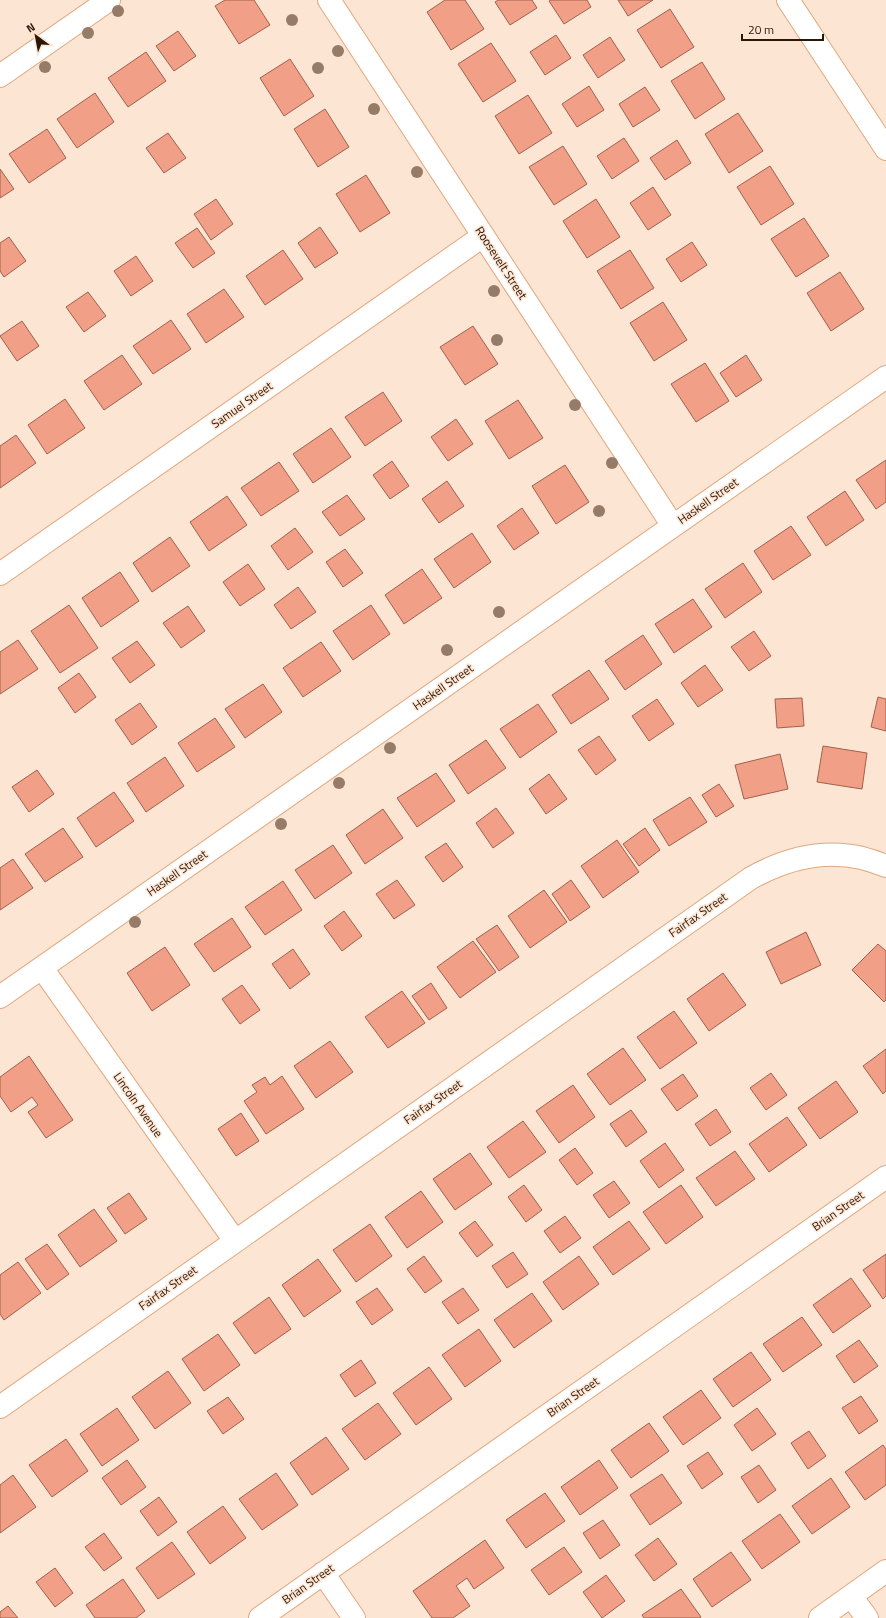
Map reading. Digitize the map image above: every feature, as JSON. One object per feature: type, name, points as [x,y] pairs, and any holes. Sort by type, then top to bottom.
[{"type":"street","points":[[0,76],[109,0]]},
{"type":"street","name":"Roosevelt Street","points":[[329,0],[673,526]]},
{"type":"street","points":[[788,0],[886,150]]},
{"type":"street","name":"Samuel Street","points":[[0,574],[483,236]]},
{"type":"street","name":"Haskell Street","points":[[0,997],[886,377]]},
{"type":"street","name":"Fairfax Street","points":[[0,1407],[751,878],[771,867],[796,858],[829,854],[862,858],[886,866]]},
{"type":"street","name":"Lincoln Avenue","points":[[42,968],[234,1241]]},
{"type":"street","name":"Brian Street","points":[[260,1618],[886,1176]]},
{"type":"street","points":[[820,1618],[886,1571]]},
{"type":"street","points":[[323,1573],[354,1618]]},
{"type":"street","points":[[851,1596],[867,1618]]},
{"type":"building","points":[[225,0],[254,0],[270,25],[239,44],[215,6]]},
{"type":"building","points":[[445,0],[465,0],[484,29],[451,50],[427,12]]},
{"type":"building","points":[[498,0],[532,0],[537,8],[510,25],[495,2]]},
{"type":"building","points":[[587,0],[591,7],[564,24],[549,1]]},
{"type":"building","points":[[618,0],[653,0],[628,16]]},
{"type":"building","points":[[670,9],[694,47],[661,68],[637,30]]},
{"type":"building","points":[[178,31],[196,56],[174,71],[156,46]]},
{"type":"building","points":[[556,35],[571,58],[545,75],[530,52]]},
{"type":"building","points":[[610,37],[625,60],[598,78],[583,55]]},
{"type":"building","points":[[491,43],[516,81],[483,102],[458,64]]},
{"type":"building","points":[[146,52],[166,81],[128,107],[108,78]]},
{"type":"building","points":[[290,59],[314,96],[284,116],[260,78]]},
{"type":"building","points":[[702,62],[725,99],[695,119],[671,81]]},
{"type":"building","points":[[589,86],[604,110],[577,127],[562,104]]},
{"type":"building","points":[[645,87],[660,110],[633,127],[619,104]]},
{"type":"building","points":[[95,93],[114,122],[77,148],[57,119]]},
{"type":"building","points":[[528,95],[552,133],[519,154],[495,116]]},
{"type":"building","points":[[325,109],[349,147],[318,167],[294,129]]},
{"type":"building","points":[[738,113],[763,151],[729,173],[705,134]]},
{"type":"building","points":[[47,129],[66,158],[29,183],[9,154]]},
{"type":"building","points":[[168,133],[186,158],[164,173],[146,148]]},
{"type":"building","points":[[624,138],[639,161],[612,179],[597,156]]},
{"type":"building","points":[[677,140],[691,163],[665,180],[650,158]]},
{"type":"building","points":[[563,146],[587,184],[554,205],[529,167]]},
{"type":"building","points":[[770,166],[794,204],[761,225],[737,187]]},
{"type":"building","points":[[0,169],[14,189],[0,198]]},
{"type":"building","points":[[366,175],[390,213],[360,232],[336,194]]},
{"type":"building","points":[[653,187],[671,215],[648,230],[630,203]]},
{"type":"building","points":[[216,199],[233,224],[211,240],[194,214]]},
{"type":"building","points":[[596,199],[620,237],[587,258],[563,221]]},
{"type":"building","points":[[804,218],[829,256],[796,277],[771,239]]},
{"type":"building","points":[[320,227],[338,253],[315,268],[298,243]]},
{"type":"building","points":[[197,228],[215,253],[193,268],[175,243]]},
{"type":"building","points":[[9,237],[26,261],[4,277],[0,271],[0,243]]},
{"type":"building","points":[[692,242],[707,265],[681,282],[666,259]]},
{"type":"building","points":[[283,250],[303,279],[265,305],[246,276]]},
{"type":"building","points":[[630,250],[654,288],[621,309],[597,271]]},
{"type":"building","points":[[136,256],[153,281],[131,296],[114,271]]},
{"type":"building","points":[[840,272],[864,309],[831,331],[807,293]]},
{"type":"building","points":[[224,289],[244,317],[206,343],[187,314]]},
{"type":"building","points":[[88,292],[106,316],[84,332],[66,307]]},
{"type":"building","points":[[663,302],[687,340],[654,361],[630,323]]},
{"type":"building","points":[[171,320],[191,349],[153,374],[133,346]]},
{"type":"building","points":[[22,321],[39,346],[17,361],[0,336]]},
{"type":"building","points":[[473,326],[498,364],[465,385],[440,347]]},
{"type":"building","points":[[122,355],[142,384],[104,410],[84,381]]},
{"type":"building","points":[[746,355],[762,380],[736,397],[720,373]]},
{"type":"building","points":[[705,363],[729,401],[696,422],[671,384]]},
{"type":"building","points":[[383,392],[402,421],[365,446],[345,417]]},
{"type":"building","points":[[65,399],[85,428],[47,454],[28,425]]},
{"type":"building","points":[[518,400],[543,438],[509,459],[485,421]]},
{"type":"building","points":[[456,419],[473,444],[448,461],[431,437]]},
{"type":"building","points":[[331,428],[351,457],[313,483],[293,454]]},
{"type":"building","points":[[16,435],[36,463],[0,488],[0,446]]},
{"type":"building","points":[[886,460],[886,502],[876,509],[856,480]]},
{"type":"building","points":[[392,461],[409,486],[390,499],[373,475]]},
{"type":"building","points":[[279,462],[299,491],[261,516],[241,488]]},
{"type":"building","points":[[565,465],[589,502],[556,524],[532,486]]},
{"type":"building","points":[[447,481],[464,506],[439,523],[422,499]]},
{"type":"building","points":[[845,491],[864,520],[826,546],[807,517]]},
{"type":"building","points":[[347,495],[365,519],[340,536],[322,512]]},
{"type":"building","points":[[227,496],[247,525],[209,551],[190,522]]},
{"type":"building","points":[[522,508],[539,533],[514,550],[497,526]]},
{"type":"building","points":[[791,526],[811,555],[773,580],[754,551]]},
{"type":"building","points":[[295,528],[313,552],[288,570],[271,546]]},
{"type":"building","points":[[472,533],[491,562],[454,588],[434,559]]},
{"type":"building","points":[[170,537],[190,566],[152,592],[133,563]]},
{"type":"building","points":[[345,549],[363,573],[343,587],[326,562]]},
{"type":"building","points":[[743,563],[762,592],[725,618],[705,589]]},
{"type":"building","points":[[248,564],[265,589],[240,606],[223,582]]},
{"type":"building","points":[[422,569],[442,598],[404,624],[385,595]]},
{"type":"building","points":[[120,572],[139,601],[101,627],[82,598]]},
{"type":"building","points":[[298,587],[316,612],[291,629],[274,605]]},
{"type":"building","points":[[693,599],[712,627],[674,653],[655,624]]},
{"type":"building","points":[[69,605],[98,648],[60,673],[31,631]]},
{"type":"building","points":[[371,605],[390,634],[353,660],[333,631]]},
{"type":"building","points":[[188,606],[205,631],[181,648],[163,623]]},
{"type":"building","points":[[754,631],[771,656],[749,671],[731,647]]},
{"type":"building","points":[[643,635],[662,664],[625,690],[605,661]]},
{"type":"building","points":[[18,640],[38,669],[0,694],[0,652]]},
{"type":"building","points":[[137,641],[155,665],[130,683],[112,658]]},
{"type":"building","points":[[321,642],[341,671],[303,697],[283,668]]},
{"type":"building","points":[[705,665],[723,690],[698,707],[681,683]]},
{"type":"building","points":[[589,670],[609,699],[571,724],[552,695]]},
{"type":"building","points":[[79,673],[96,697],[75,713],[58,688]]},
{"type":"building","points":[[263,684],[282,712],[245,738],[225,709]]},
{"type":"building","points":[[878,697],[886,699],[886,731],[871,727]]},
{"type":"building","points":[[802,698],[804,726],[777,728],[775,699]]},
{"type":"building","points":[[657,699],[674,724],[649,741],[632,716]]},
{"type":"building","points":[[140,703],[157,727],[132,745],[115,720]]},
{"type":"building","points":[[538,704],[557,732],[520,758],[500,729]]},
{"type":"building","points":[[215,718],[235,747],[197,772],[178,743]]},
{"type":"building","points":[[599,736],[616,760],[596,775],[578,750]]},
{"type":"building","points":[[486,740],[506,768],[468,794],[449,765]]},
{"type":"building","points":[[823,746],[867,753],[862,789],[817,782]]},
{"type":"building","points":[[780,754],[788,789],[744,799],[735,765]]},
{"type":"building","points":[[165,757],[184,786],[146,812],[127,783]]},
{"type":"building","points":[[37,770],[54,794],[29,812],[12,787]]},
{"type":"building","points":[[436,773],[455,801],[417,827],[397,798]]},
{"type":"building","points":[[549,774],[567,799],[546,814],[529,789]]},
{"type":"building","points":[[719,784],[734,806],[716,817],[702,795]]},
{"type":"building","points":[[114,792],[134,821],[96,847],[77,818]]},
{"type":"building","points":[[690,797],[707,822],[669,846],[653,820]]},
{"type":"building","points":[[496,808],[514,833],[493,848],[476,823]]},
{"type":"building","points":[[383,809],[403,838],[365,864],[346,835]]},
{"type":"building","points":[[63,828],[83,857],[45,882],[25,854]]},
{"type":"building","points":[[645,828],[660,850],[639,866],[623,844]]},
{"type":"building","points":[[617,840],[639,872],[603,898],[581,866]]},
{"type":"building","points":[[446,843],[463,867],[443,882],[425,857]]},
{"type":"building","points":[[333,845],[352,873],[315,899],[295,870]]},
{"type":"building","points":[[13,859],[33,888],[0,910],[0,868]]},
{"type":"building","points":[[397,880],[415,905],[394,919],[376,894]]},
{"type":"building","points":[[571,880],[590,907],[570,921],[552,894]]},
{"type":"building","points":[[283,881],[302,910],[265,935],[245,907]]},
{"type":"building","points":[[544,890],[567,922],[530,948],[508,916]]},
{"type":"building","points":[[344,911],[362,936],[342,951],[324,926]]},
{"type":"building","points":[[232,918],[251,947],[214,972],[194,944]]},
{"type":"building","points":[[497,925],[519,957],[499,971],[476,939]]},
{"type":"building","points":[[806,932],[821,965],[781,984],[766,952]]},
{"type":"building","points":[[473,941],[496,972],[460,998],[437,967]]},
{"type":"building","points":[[878,944],[886,951],[886,1000],[884,1002],[852,970]]},
{"type":"building","points":[[165,947],[190,985],[152,1011],[127,973]]},
{"type":"building","points":[[293,949],[310,974],[290,989],[272,964]]},
{"type":"building","points":[[723,973],[746,1005],[709,1031],[687,999]]},
{"type":"building","points":[[431,983],[447,1008],[429,1020],[412,996]]},
{"type":"building","points":[[242,985],[260,1010],[240,1024],[222,999]]},
{"type":"building","points":[[402,991],[425,1023],[388,1048],[365,1017]]},
{"type":"building","points":[[674,1011],[697,1043],[660,1069],[637,1037]]},
{"type":"building","points":[[330,1041],[353,1072],[316,1098],[294,1066]]},
{"type":"building","points":[[623,1048],[646,1080],[610,1105],[587,1074]]},
{"type":"building","points":[[886,1049],[886,1091],[883,1094],[863,1066]]},
{"type":"building","points":[[29,1056],[73,1120],[46,1138],[28,1112],[38,1105],[32,1097],[11,1112],[0,1096],[0,1077]]},
{"type":"building","points":[[771,1073],[787,1095],[766,1110],[750,1088]]},
{"type":"building","points":[[683,1074],[698,1096],[677,1111],[661,1089]]},
{"type":"building","points":[[282,1076],[304,1109],[266,1134],[244,1101],[257,1092],[252,1085],[265,1077],[270,1085]]},
{"type":"building","points":[[836,1081],[858,1112],[820,1139],[798,1108]]},
{"type":"building","points":[[573,1085],[595,1117],[559,1143],[536,1111]]},
{"type":"building","points":[[716,1109],[731,1132],[710,1146],[695,1124]]},
{"type":"building","points":[[631,1110],[647,1132],[626,1147],[610,1124]]},
{"type":"building","points":[[241,1113],[259,1141],[236,1156],[218,1129]]},
{"type":"building","points":[[787,1117],[807,1145],[769,1172],[749,1144]]},
{"type":"building","points":[[523,1121],[546,1152],[509,1178],[487,1147]]},
{"type":"building","points":[[665,1143],[684,1170],[659,1188],[640,1161]]},
{"type":"building","points":[[575,1148],[593,1173],[577,1185],[559,1160]]},
{"type":"building","points":[[735,1151],[755,1179],[716,1206],[696,1178]]},
{"type":"building","points":[[470,1153],[492,1184],[455,1210],[433,1179]]},
{"type":"building","points":[[614,1181],[630,1203],[609,1218],[593,1195]]},
{"type":"building","points":[[524,1185],[542,1210],[526,1222],[508,1197]]},
{"type":"building","points":[[681,1185],[703,1217],[666,1244],[643,1212]]},
{"type":"building","points":[[421,1191],[443,1222],[407,1248],[385,1217]]},
{"type":"building","points":[[129,1193],[147,1219],[125,1234],[107,1208]]},
{"type":"building","points":[[94,1209],[117,1241],[80,1267],[58,1235]]},
{"type":"building","points":[[565,1216],[581,1238],[560,1253],[544,1231]]},
{"type":"building","points":[[475,1221],[493,1245],[477,1257],[459,1233]]},
{"type":"building","points":[[629,1221],[650,1249],[613,1275],[593,1247]]},
{"type":"building","points":[[370,1224],[392,1256],[356,1282],[333,1250]]},
{"type":"building","points":[[47,1244],[69,1274],[47,1290],[25,1259]]},
{"type":"building","points":[[513,1252],[528,1274],[507,1288],[492,1266]]},
{"type":"building","points":[[886,1254],[886,1296],[883,1299],[863,1270]]},
{"type":"building","points":[[424,1256],[442,1281],[425,1293],[407,1269]]},
{"type":"building","points":[[579,1256],[599,1284],[563,1310],[543,1282]]},
{"type":"building","points":[[318,1259],[341,1291],[304,1317],[282,1285]]},
{"type":"building","points":[[18,1262],[41,1293],[4,1320],[0,1314],[0,1275]]},
{"type":"building","points":[[851,1278],[871,1306],[833,1333],[813,1305]]},
{"type":"building","points":[[377,1288],[393,1310],[372,1325],[356,1302]]},
{"type":"building","points":[[463,1288],[479,1310],[458,1324],[442,1302]]},
{"type":"building","points":[[532,1293],[552,1321],[514,1348],[494,1320]]},
{"type":"building","points":[[269,1297],[291,1329],[255,1354],[233,1323]]},
{"type":"building","points":[[802,1317],[822,1345],[783,1372],[763,1344]]},
{"type":"building","points":[[479,1329],[501,1361],[465,1387],[442,1355]]},
{"type":"building","points":[[218,1334],[240,1365],[204,1391],[182,1359]]},
{"type":"building","points":[[859,1340],[878,1366],[854,1383],[836,1356]]},
{"type":"building","points":[[751,1352],[771,1380],[733,1407],[713,1379]]},
{"type":"building","points":[[361,1360],[376,1383],[355,1397],[340,1375]]},
{"type":"building","points":[[429,1367],[452,1399],[416,1425],[393,1393]]},
{"type":"building","points":[[168,1371],[191,1403],[155,1429],[132,1397]]},
{"type":"building","points":[[701,1390],[721,1418],[683,1445],[663,1417]]},
{"type":"building","points":[[861,1396],[878,1421],[859,1434],[842,1408]]},
{"type":"building","points":[[228,1397],[244,1419],[223,1434],[207,1411]]},
{"type":"building","points":[[378,1403],[401,1434],[365,1460],[342,1429]]},
{"type":"building","points":[[117,1408],[139,1440],[102,1466],[80,1434]]},
{"type":"building","points":[[757,1408],[776,1434],[752,1451],[734,1425]]},
{"type":"building","points":[[649,1423],[669,1451],[631,1478],[611,1450]]},
{"type":"building","points":[[809,1431],[826,1456],[808,1469],[791,1443]]},
{"type":"building","points":[[326,1437],[349,1469],[312,1495],[290,1463]]},
{"type":"building","points":[[66,1439],[88,1471],[52,1497],[29,1465]]},
{"type":"building","points":[[883,1445],[886,1449],[886,1485],[865,1500],[845,1472]]},
{"type":"building","points":[[708,1452],[723,1474],[702,1489],[687,1466]]},
{"type":"building","points":[[127,1460],[146,1487],[121,1505],[102,1478]]},
{"type":"building","points":[[599,1460],[618,1488],[580,1515],[561,1487]]},
{"type":"building","points":[[759,1465],[776,1490],[758,1503],[741,1477]]},
{"type":"building","points":[[276,1473],[298,1505],[262,1530],[239,1499]]},
{"type":"building","points":[[662,1474],[682,1503],[650,1525],[630,1495]]},
{"type":"building","points":[[13,1475],[36,1507],[0,1533],[0,1485]]},
{"type":"building","points":[[831,1478],[850,1507],[812,1534],[792,1506]]},
{"type":"building","points":[[545,1493],[565,1521],[526,1548],[506,1520]]},
{"type":"building","points":[[159,1497],[177,1522],[158,1536],[140,1511]]},
{"type":"building","points":[[223,1506],[246,1538],[210,1564],[187,1532]]},
{"type":"building","points":[[780,1514],[800,1542],[762,1569],[742,1541]]},
{"type":"building","points":[[603,1520],[620,1545],[600,1559],[583,1533]]},
{"type":"building","points":[[104,1533],[122,1558],[104,1571],[85,1547]]},
{"type":"building","points":[[658,1538],[677,1564],[654,1581],[635,1555]]},
{"type":"building","points":[[485,1540],[504,1568],[474,1589],[467,1578],[456,1586],[470,1606],[453,1618],[432,1618],[413,1591]]},
{"type":"building","points":[[172,1542],[195,1574],[158,1599],[136,1568]]},
{"type":"building","points":[[564,1547],[582,1572],[549,1595],[531,1570]]},
{"type":"building","points":[[731,1552],[751,1580],[712,1607],[693,1579]]},
{"type":"building","points":[[55,1568],[73,1593],[55,1607],[36,1582]]},
{"type":"building","points":[[606,1575],[625,1601],[602,1618],[583,1592]]},
{"type":"building","points":[[123,1579],[145,1611],[136,1618],[95,1618],[86,1605]]},
{"type":"building","points":[[681,1589],[701,1617],[644,1618],[642,1615]]},
{"type":"building","points":[[8,1606],[18,1618],[0,1618],[0,1612]]}]
